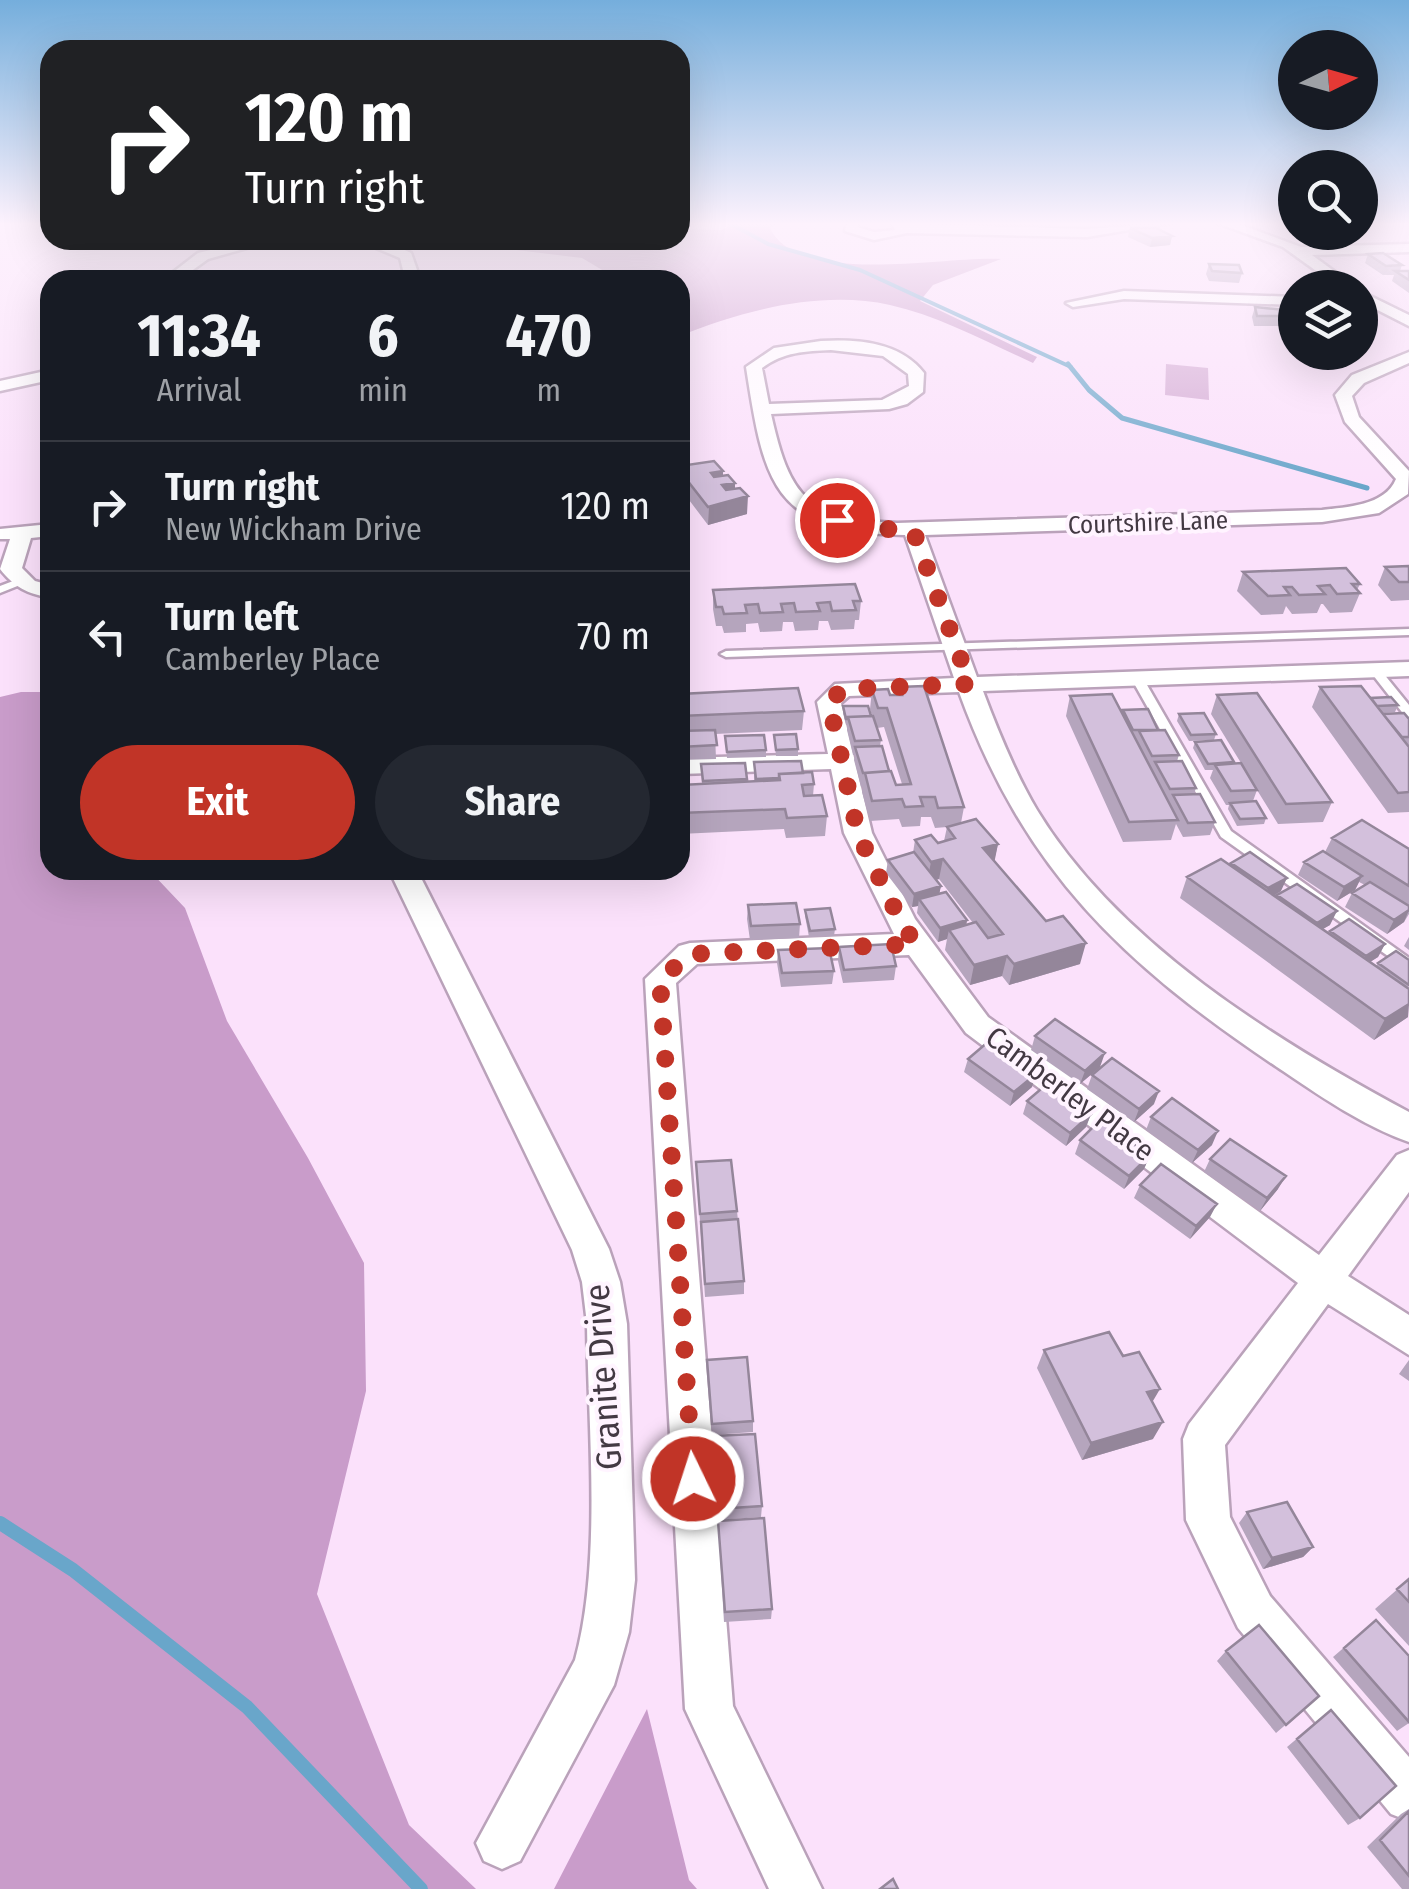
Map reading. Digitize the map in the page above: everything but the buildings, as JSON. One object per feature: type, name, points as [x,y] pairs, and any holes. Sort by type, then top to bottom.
[{"type":"street","name":"Courtshire Lane","points":[[762,410],[883,405],[910,394],[918,381],[904,360],[875,349],[831,345],[791,349],[760,360],[754,368],[762,410],[777,473],[796,500],[815,511],[860,526],[913,530],[1290,518],[1372,508],[1402,490],[1404,478],[1398,466],[1347,412],[1343,394],[1358,379],[1409,357]]},
{"type":"street","points":[[0,386],[40,377]]},
{"type":"street","points":[[913,530],[970,684],[1028,816],[1115,921],[1216,1008],[1280,1054],[1409,1128]]},
{"type":"street","points":[[40,531],[11,534],[10,586],[40,590]]},
{"type":"street","name":"Camberley Place","points":[[1409,669],[843,689],[829,702],[858,834],[902,924],[978,1025],[1324,1281],[1409,1337]]},
{"type":"street","points":[[690,766],[842,761]]},
{"type":"street","name":"Granite Drive","points":[[408,880],[590,1249],[601,1282],[607,1324],[612,1580],[606,1632],[596,1668],[502,1843]]},
{"type":"street","points":[[796,1889],[709,1710],[660,980],[690,954],[916,944]]},
{"type":"street","points":[[1409,1165],[1204,1439],[1208,1520],[1254,1612],[1409,1796]]},
{"type":"lane","points":[[726,654],[1409,632]]},
{"type":"lane","points":[[1374,670],[1409,712]]},
{"type":"lane","points":[[1136,678],[1226,834],[1409,966]]},
{"type":"shaded area","points":[[690,311],[755,311],[690,332]]},
{"type":"shaded area","points":[[911,311],[941,311],[1037,357],[1033,363]]},
{"type":"shaded area","points":[[1166,364],[1208,368],[1209,400],[1165,395]]},
{"type":"shaded area","points":[[40,692],[40,880],[158,880],[185,908],[227,1021],[364,1263],[366,1391],[317,1594],[409,1825],[476,1889],[0,1889],[0,697]]},
{"type":"shaded area","points":[[647,1709],[689,1880],[697,1889],[554,1889]]},
{"type":"waterway","points":[[950,311],[1070,367]]},
{"type":"waterway","points":[[1070,367],[1089,390],[1122,418],[1367,488]]},
{"type":"waterway","points":[[0,1523],[73,1570],[247,1707],[421,1889]]},
{"type":"route","points":[[693,1479],[660,980],[690,954],[916,944],[902,924],[858,834],[829,702],[843,689],[970,684],[913,530],[837,520]]}]
